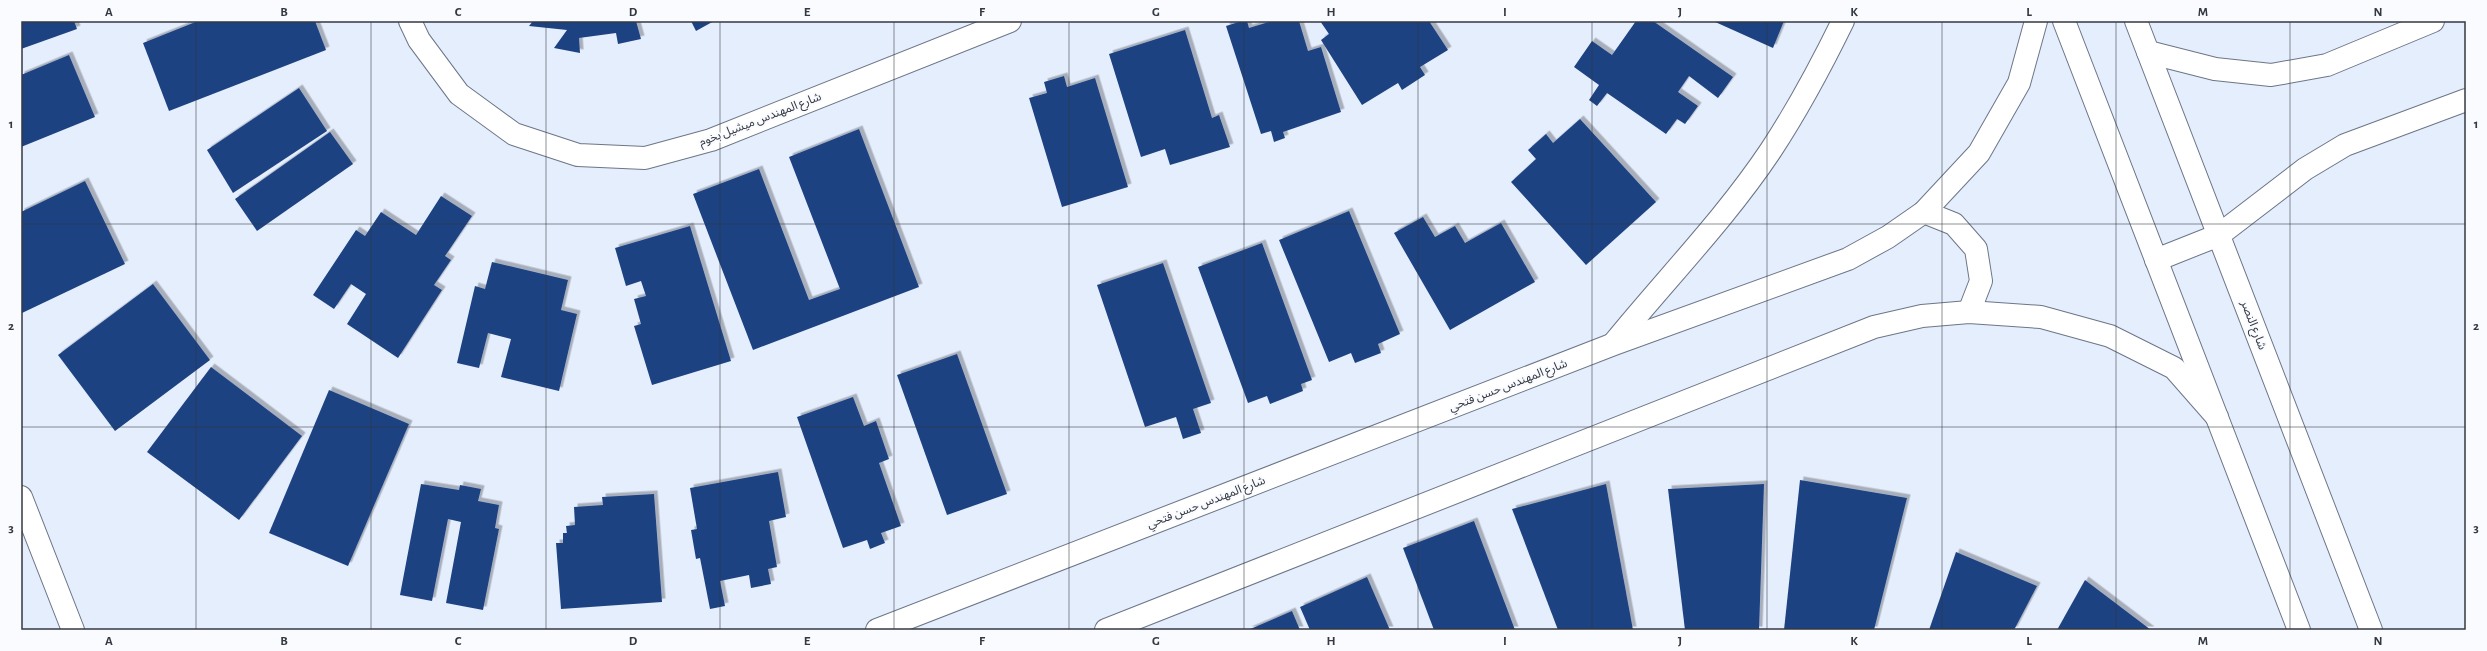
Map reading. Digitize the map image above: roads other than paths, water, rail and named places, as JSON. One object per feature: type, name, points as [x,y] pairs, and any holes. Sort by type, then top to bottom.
[{"type":"street","name":"شارع المهندس ميشيل بخوم","points":[[410,21],[419,40],[459,94],[514,134],[578,156],[645,158],[711,140],[1010,21]]},
{"type":"street","points":[[1614,344],[1720,218],[1770,151],[1814,80],[1843,21]]},
{"type":"street","name":"شارع المهندس حسن فتحي","points":[[877,630],[1614,344],[1848,259],[1888,237],[1924,212],[1979,153],[2019,83],[2036,21]]},
{"type":"street","points":[[2064,21],[2299,630]]},
{"type":"street","name":"شارع النصر","points":[[2136,21],[2371,630]]},
{"type":"street","points":[[2148,52],[2215,69],[2271,75],[2327,65],[2433,21]]},
{"type":"street","points":[[2156,260],[2219,235],[2305,169],[2345,145],[2466,100]]},
{"type":"street","points":[[1924,212],[1954,224],[1976,249],[1981,281],[1969,312]]},
{"type":"street","points":[[1106,630],[1874,327],[1922,316],[1969,312],[2041,318],[2110,336],[2174,368],[2217,417]]},
{"type":"street","points":[[21,497],[72,630]]}]
